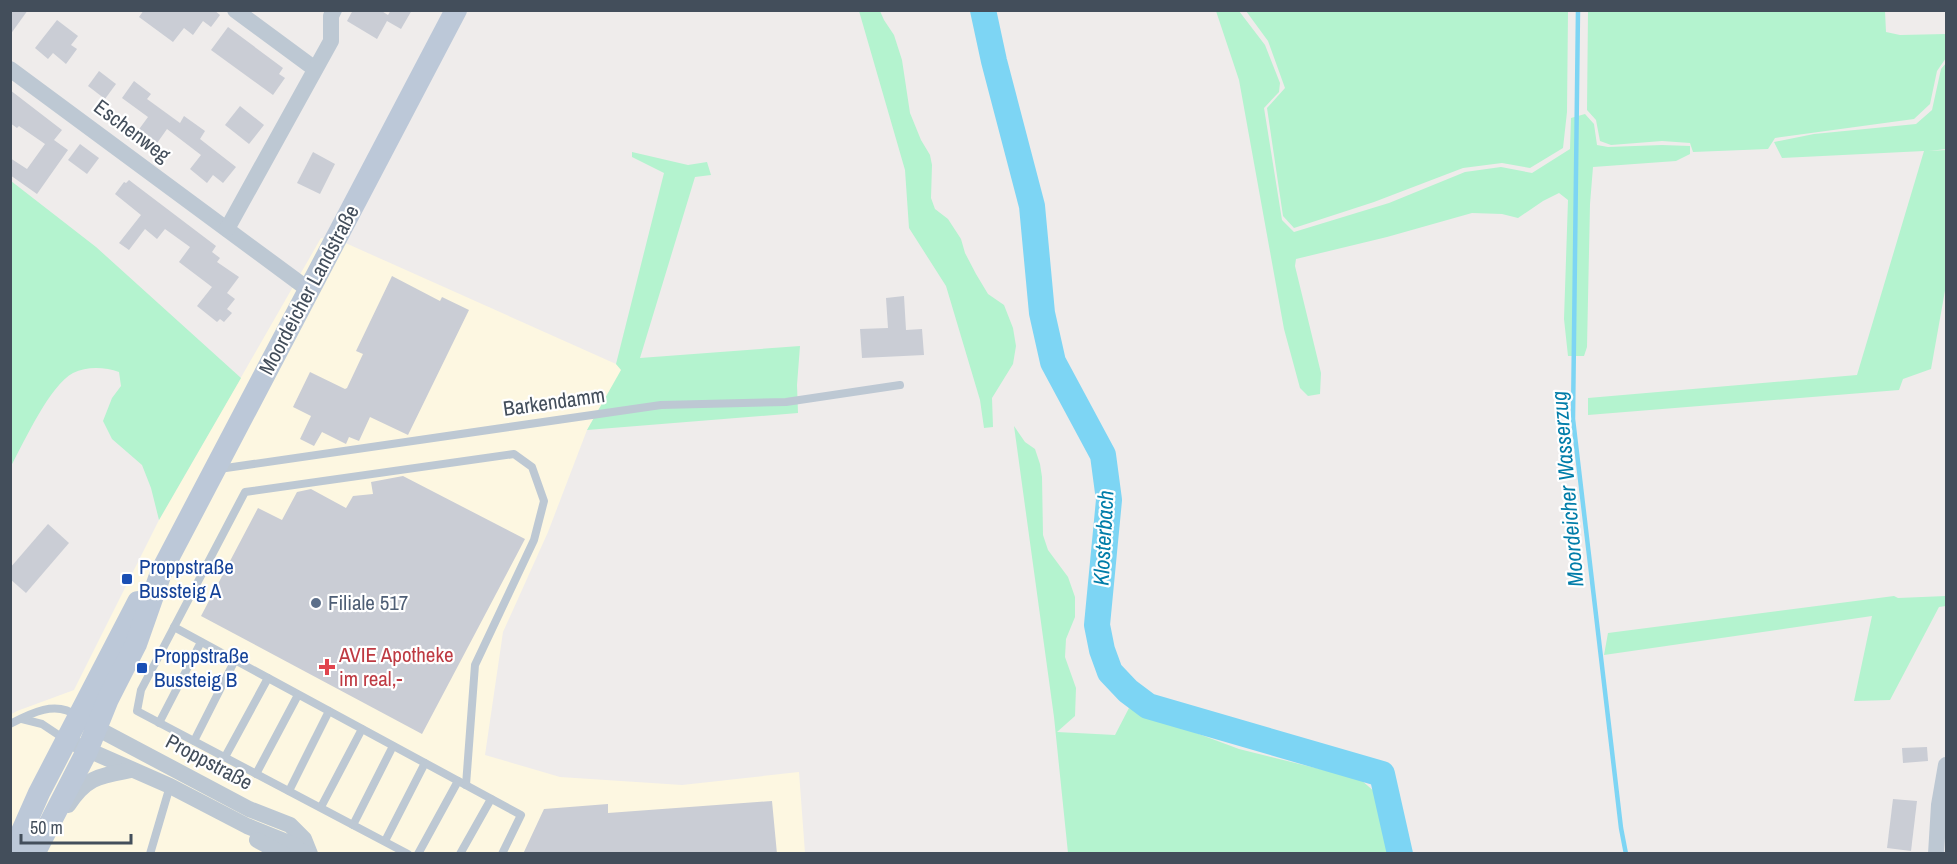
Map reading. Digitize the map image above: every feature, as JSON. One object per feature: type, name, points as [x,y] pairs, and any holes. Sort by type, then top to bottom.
[{"type":"main road","name":"Moordeicher Landstraße","points":[[34,854],[55,813],[77,746],[143,594],[162,570],[456,10]]},
{"type":"main road","name":"Moordeicher Landstraße","points":[[12,854],[39,794],[77,746]]},
{"type":"street","points":[[235,10],[315,69]]},
{"type":"street","points":[[226,229],[331,41],[331,16],[334,10]]},
{"type":"street","name":"Eschenweg","points":[[10,69],[309,290]]},
{"type":"street","name":"Proppstraße","points":[[87,723],[249,808],[290,825],[304,839],[309,854]]},
{"type":"street","name":"Proppstraße","points":[[77,746],[170,786],[228,817],[294,845],[300,851],[309,854]]},
{"type":"street","points":[[1936,854],[1939,805],[1947,765]]},
{"type":"street","points":[[55,813],[66,808],[79,788],[101,776],[132,770]]},
{"type":"street","name":"Proppstraße","points":[[228,817],[229,826],[283,854]]},
{"type":"lane","name":"Barkendamm","points":[[214,470],[661,405],[786,402],[900,385]]},
{"type":"lane","points":[[408,854],[137,711],[141,690],[245,492],[514,454],[532,467],[544,501],[534,540],[475,665],[462,783],[418,854]]},
{"type":"lane","points":[[174,627],[521,815],[502,854]]},
{"type":"lane","points":[[159,723],[201,642]]},
{"type":"lane","points":[[195,741],[235,660]]},
{"type":"lane","points":[[225,757],[268,678]]},
{"type":"lane","points":[[256,774],[298,695]]},
{"type":"lane","points":[[10,724],[46,708],[64,709],[87,723]]},
{"type":"lane","points":[[289,790],[329,711]]},
{"type":"lane","points":[[21,718],[42,724],[77,746]]},
{"type":"lane","points":[[321,807],[362,729]]},
{"type":"lane","points":[[353,825],[393,746]]},
{"type":"lane","points":[[385,841],[425,763]]},
{"type":"lane","name":"Proppstraße","points":[[150,854],[170,786]]},
{"type":"lane","points":[[460,854],[490,799]]},
{"type":"shaded area","points":[[321,238],[341,241],[616,364],[622,370],[587,430],[548,532],[503,632],[485,755],[560,777],[682,785],[799,772],[805,853],[11,853],[10,715],[74,690],[159,520]]},
{"type":"green space","points":[[859,11],[880,11],[894,35],[902,60],[910,113],[930,155],[931,198],[935,209],[948,219],[961,239],[965,253],[976,274],[988,294],[1004,305],[1013,328],[1016,346],[1013,364],[992,398],[993,427],[984,428],[980,400],[946,286],[909,228],[905,170]]},
{"type":"green space","points":[[1216,11],[1239,11],[1265,45],[1280,83],[1279,92],[1264,108],[1282,220],[1294,232],[1389,203],[1465,172],[1501,167],[1532,173],[1570,149],[1571,118],[1585,114],[1594,124],[1597,145],[1608,147],[1690,146],[1690,154],[1676,161],[1593,167],[1587,347],[1584,356],[1568,356],[1564,319],[1568,200],[1559,193],[1518,218],[1502,214],[1472,213],[1296,259],[1295,266],[1321,373],[1320,394],[1308,396],[1300,388],[1284,329],[1239,80]]},
{"type":"green space","points":[[1246,11],[1568,11],[1567,112],[1563,148],[1530,168],[1502,163],[1463,168],[1374,202],[1294,228],[1283,216],[1267,108],[1285,88],[1268,41]]},
{"type":"green space","points":[[1588,11],[1885,11],[1886,32],[1900,35],[1946,34],[1946,58],[1937,71],[1930,104],[1914,119],[1775,138],[1768,149],[1693,152],[1690,143],[1662,141],[1611,145],[1600,141],[1596,120],[1587,110]]},
{"type":"green space","points":[[1946,63],[1946,149],[1929,151],[1946,150],[1946,285],[1931,369],[1903,379],[1899,390],[1588,415],[1588,398],[1857,375],[1924,151],[1782,158],[1774,142],[1814,134],[1916,124],[1932,110],[1941,69]]},
{"type":"green space","points":[[632,152],[688,165],[707,162],[711,175],[695,177],[640,358],[800,346],[797,385],[798,413],[587,430],[621,370],[616,364],[664,173],[632,157]]},
{"type":"green space","points":[[11,181],[96,247],[241,378],[159,520],[151,488],[142,465],[112,439],[103,421],[112,398],[121,386],[119,372],[90,368],[73,373],[64,379],[38,415],[11,466]]},
{"type":"green space","points":[[1014,426],[1025,442],[1035,449],[1042,477],[1043,535],[1048,550],[1068,577],[1075,597],[1075,617],[1066,639],[1065,657],[1076,688],[1075,716],[1057,732],[1115,735],[1129,708],[1239,749],[1360,779],[1376,793],[1383,834],[1389,853],[1068,853],[1054,717]]},
{"type":"green space","points":[[1894,596],[1898,598],[1946,596],[1946,606],[1939,607],[1890,700],[1854,701],[1872,616],[1604,655],[1608,633]]},
{"type":"building","points":[[10,10],[28,10],[10,35]]},
{"type":"building","points":[[144,10],[214,10],[220,15],[211,27],[203,21],[193,35],[184,28],[173,42],[139,17]]},
{"type":"building","points":[[353,10],[380,10],[388,15],[391,10],[412,10],[401,29],[387,21],[377,39],[347,21]]},
{"type":"building","points":[[57,20],[78,36],[71,45],[77,49],[66,64],[53,53],[48,59],[35,48]]},
{"type":"building","points":[[228,27],[283,68],[279,74],[285,78],[273,95],[211,50]]},
{"type":"building","points":[[99,71],[116,84],[105,99],[88,86]]},
{"type":"building","points":[[134,81],[151,94],[147,99],[180,123],[184,116],[205,131],[200,139],[236,167],[223,183],[213,175],[207,183],[190,169],[201,155],[167,129],[155,146],[137,132],[148,117],[122,98]]},
{"type":"building","points":[[10,90],[62,130],[54,140],[68,150],[37,194],[10,175],[10,158],[27,169],[45,144],[19,126],[17,128],[10,123]]},
{"type":"building","points":[[240,106],[264,125],[249,144],[225,125]]},
{"type":"building","points":[[80,144],[99,158],[87,174],[68,160]]},
{"type":"building","points":[[313,152],[335,164],[320,194],[297,183]]},
{"type":"building","points":[[129,180],[216,246],[212,252],[220,258],[217,262],[239,277],[227,293],[235,299],[227,309],[232,313],[224,322],[220,319],[217,322],[197,306],[212,287],[179,262],[190,247],[165,229],[157,239],[145,229],[129,250],[119,243],[141,215],[115,194],[124,182]]},
{"type":"building","points":[[392,276],[440,301],[442,297],[469,310],[408,435],[370,417],[359,441],[349,437],[346,444],[322,432],[314,446],[300,439],[311,416],[293,407],[310,372],[347,388],[363,354],[356,351]]},
{"type":"building","points":[[904,296],[906,330],[922,329],[924,355],[862,358],[860,329],[888,328],[886,298]]},
{"type":"building","points":[[403,476],[525,539],[422,734],[201,616],[258,508],[282,520],[297,492],[311,489],[346,508],[353,496],[373,494],[371,482]]},
{"type":"building","points":[[48,524],[69,543],[26,593],[10,579],[10,568]]},
{"type":"building","points":[[1927,747],[1928,761],[1903,763],[1902,748]]},
{"type":"building","points":[[1893,799],[1917,801],[1911,851],[1887,848]]},
{"type":"building","points":[[772,801],[777,854],[523,854],[544,809],[608,804],[608,813]]},
{"type":"waterway","name":"Klosterbach","points":[[983,10],[1032,206],[1042,313],[1053,362],[1103,455],[1109,500],[1097,625],[1102,650],[1110,672],[1128,691],[1148,706],[1382,774],[1400,854]]},
{"type":"waterway","name":"Moordeicher Wasserzug","points":[[1578,10],[1573,419],[1621,828],[1626,854]]},
{"type":"place","name":"Proppstraße Bussteig A","points":[[127,579]]},
{"type":"place","name":"Filiale 517","points":[[316,603]]},
{"type":"place","name":"AVIE Apotheke im real,-","points":[[327,667]]},
{"type":"place","name":"Proppstraße Bussteig B","points":[[142,668]]}]
